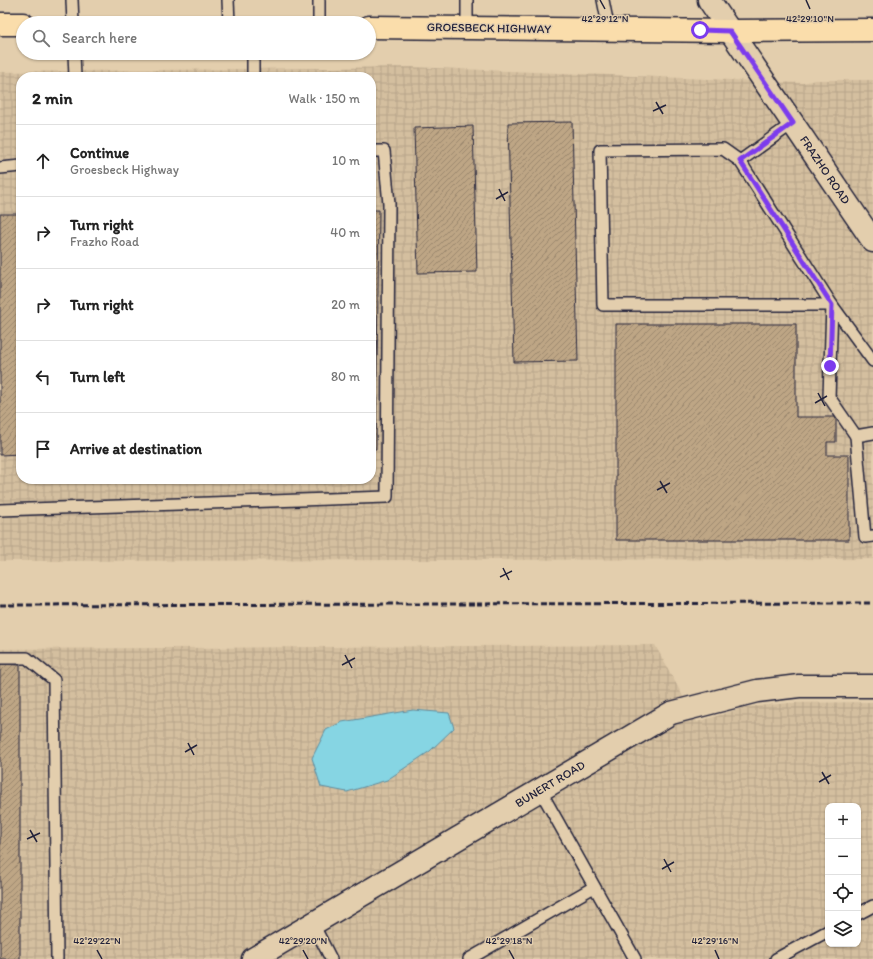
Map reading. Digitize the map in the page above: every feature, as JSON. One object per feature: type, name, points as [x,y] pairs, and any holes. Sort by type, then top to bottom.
[{"type":"main road","points":[[0,24],[16,24]]},
{"type":"main road","name":"GROESBECK HIGHWAY","points":[[376,27],[730,31],[873,30]]},
{"type":"street","name":"FRAZHO ROAD","points":[[709,0],[873,241]]},
{"type":"street","name":"BUNERT ROAD","points":[[253,959],[671,713],[757,690],[799,686],[873,686]]},
{"type":"lane","points":[[72,0],[73,16]]},
{"type":"lane","points":[[228,0],[229,16]]},
{"type":"lane","points":[[319,0],[319,16]]},
{"type":"lane","points":[[467,0],[467,28]]},
{"type":"lane","points":[[602,0],[609,30]]},
{"type":"lane","points":[[74,60],[75,72]]},
{"type":"lane","points":[[253,60],[253,72]]},
{"type":"lane","points":[[740,161],[793,123]]},
{"type":"lane","points":[[832,305],[603,305],[600,150],[723,149],[740,161],[832,305],[873,361]]},
{"type":"lane","points":[[0,510],[387,497],[389,204],[384,151],[376,151]]},
{"type":"lane","points":[[0,168],[16,166]]},
{"type":"lane","points":[[832,305],[829,397],[856,436],[864,537],[873,536]]},
{"type":"lane","points":[[856,436],[873,432]]},
{"type":"lane","points":[[0,658],[27,658],[54,680],[57,959]]},
{"type":"lane","points":[[540,790],[634,959]]},
{"type":"lane","points":[[469,959],[594,887]]},
{"type":"lane","points":[[861,912],[873,906]]},
{"type":"lane","points":[[313,924],[331,959]]},
{"type":"lane","points":[[776,959],[825,933]]},
{"type":"shaded area","points":[[410,67],[803,83],[815,80],[873,80],[873,559],[0,561],[0,72]]},
{"type":"shaded area","points":[[655,645],[697,722],[746,707],[790,703],[873,702],[873,959],[0,959],[0,649]]},
{"type":"water","points":[[413,710],[449,713],[454,728],[430,751],[387,780],[347,792],[321,787],[312,758],[326,730],[342,722]]},
{"type":"building","points":[[572,122],[578,361],[514,362],[508,123]]},
{"type":"building","points":[[473,126],[477,272],[418,273],[414,128]]},
{"type":"building","points":[[376,210],[379,210],[376,449]]},
{"type":"building","points":[[0,214],[16,214],[16,454],[0,455]]},
{"type":"building","points":[[616,324],[796,324],[796,417],[836,417],[836,442],[827,442],[827,455],[849,455],[849,540],[616,540]]},
{"type":"building","points":[[0,664],[20,665],[20,959],[0,959]]},
{"type":"railway","points":[[0,605],[873,603]]},
{"type":"route","points":[[700,30],[730,31],[793,123],[740,161],[832,305],[830,366]]}]
